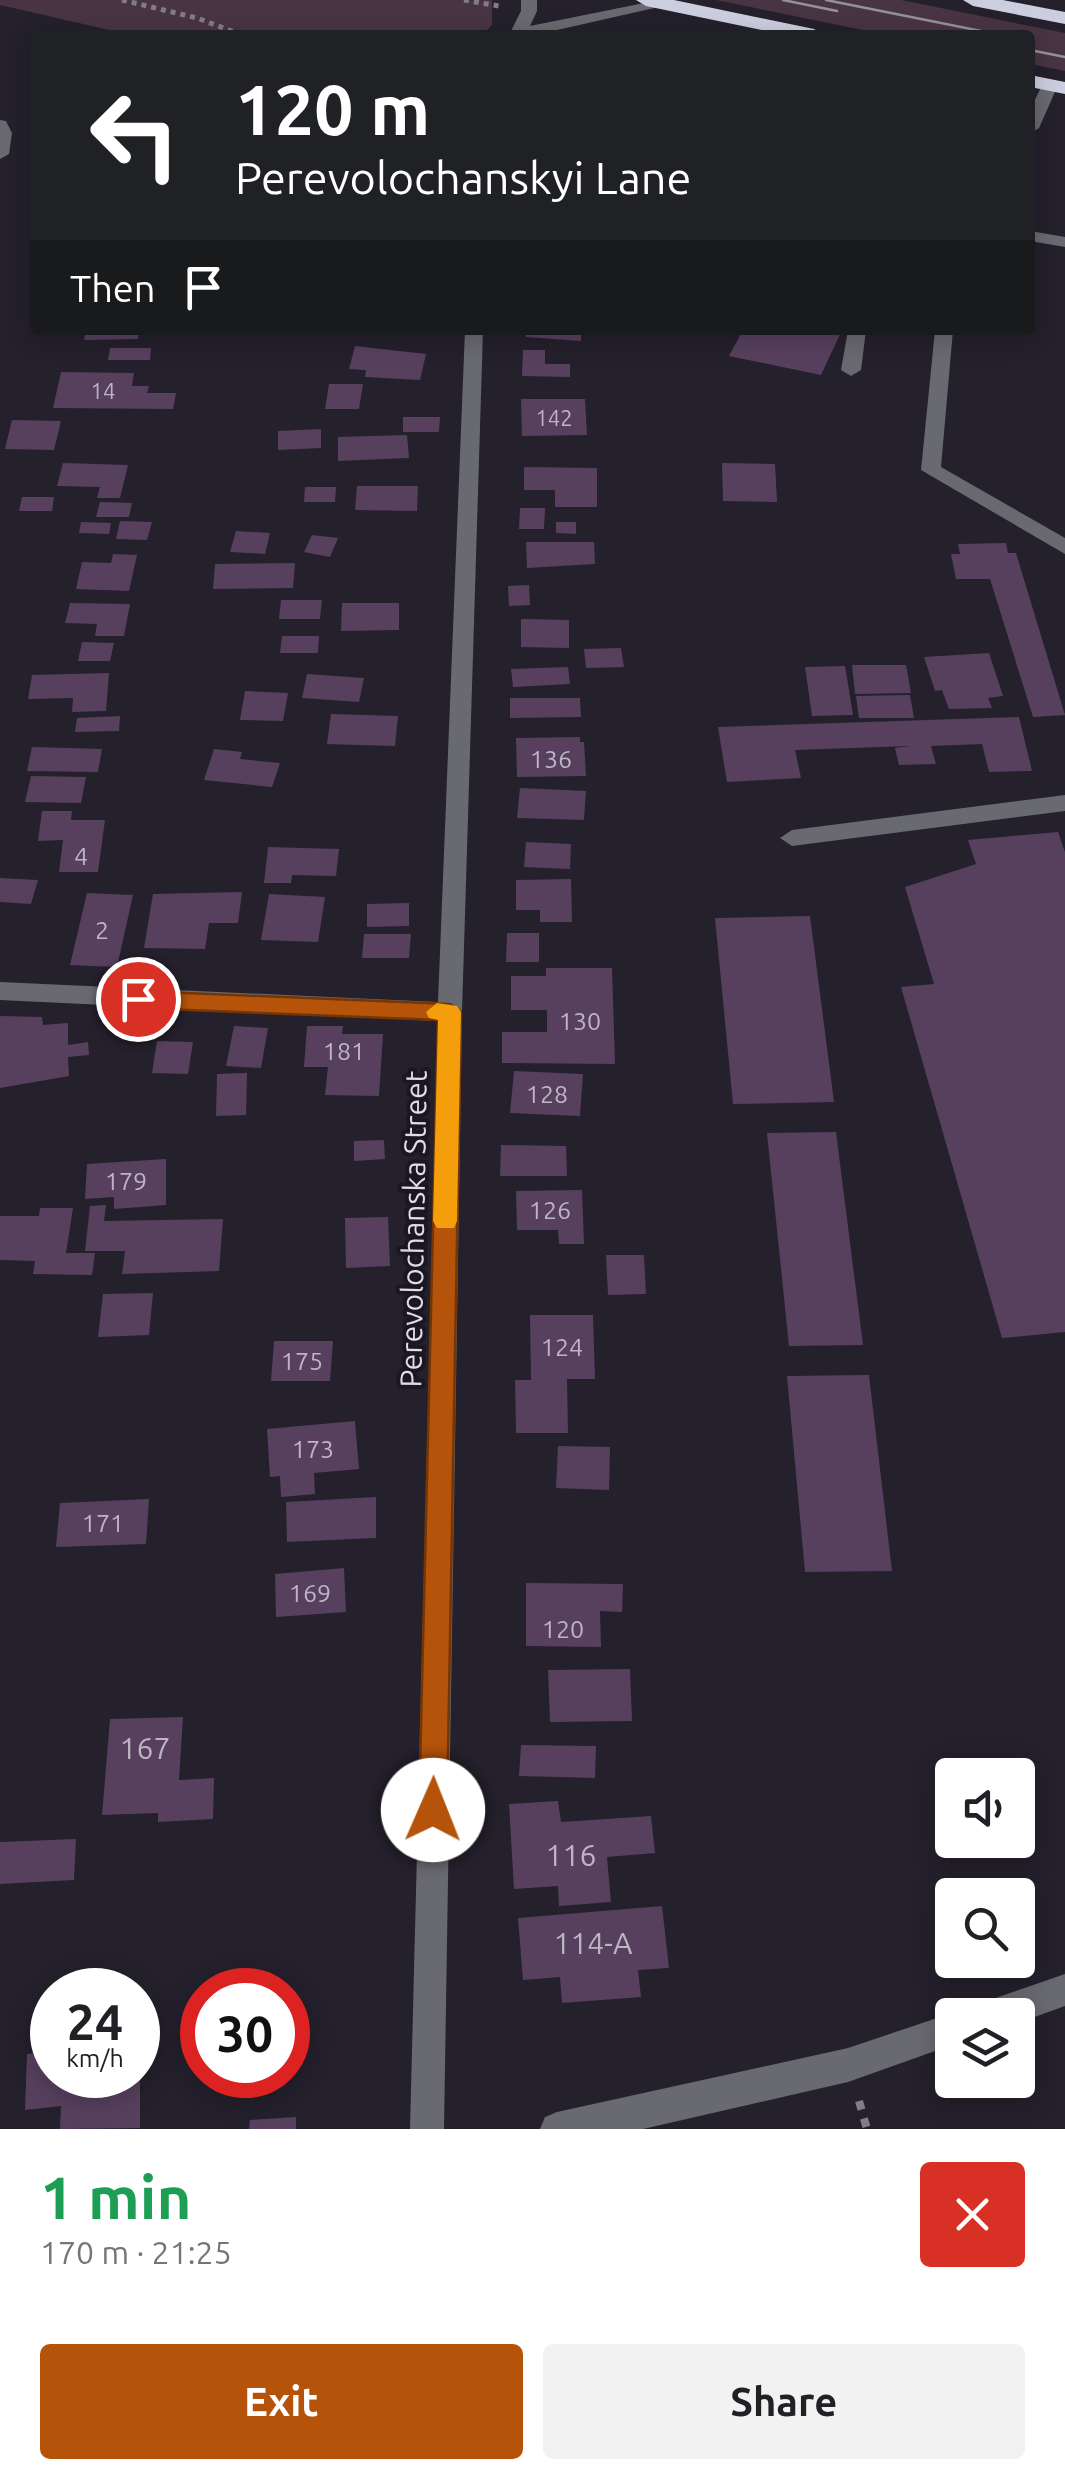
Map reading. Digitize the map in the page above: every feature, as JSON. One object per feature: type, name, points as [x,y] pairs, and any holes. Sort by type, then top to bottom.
[{"type":"highway","points":[[973,0],[1065,18]]},
{"type":"highway","points":[[655,2],[790,30]]},
{"type":"street","points":[[520,30],[530,11],[529,0]]},
{"type":"street","points":[[534,30],[655,2]]},
{"type":"street","points":[[1035,116],[1048,84]]},
{"type":"street","points":[[0,125],[4,133],[0,154]]},
{"type":"street","points":[[1035,237],[1065,242]]},
{"type":"street","name":"Perevolochanska Street","points":[[427,2129],[450,1012],[474,335]]},
{"type":"street","points":[[851,370],[855,335]]},
{"type":"street","points":[[944,335],[931,470],[1065,547]]},
{"type":"street","points":[[792,838],[1065,803]]},
{"type":"street","points":[[0,992],[450,1012]]},
{"type":"street","points":[[1035,2000],[1065,1990]]},
{"type":"street","points":[[557,2129],[848,2065],[935,2035]]},
{"type":"path","points":[[122,0],[229,30]]},
{"type":"shaded area","points":[[0,0],[492,0],[492,25],[487,30],[109,30],[0,5]]},
{"type":"shaded area","points":[[716,0],[901,0],[1065,33],[1065,71],[1035,65],[1035,30],[863,30]]},
{"type":"building","points":[[85,335],[138,335],[138,339],[84,340]]},
{"type":"building","points":[[581,335],[581,341],[526,337]]},
{"type":"building","points":[[740,335],[840,335],[821,375],[729,356]]},
{"type":"building","points":[[355,346],[426,354],[420,380],[365,377],[366,370],[349,369]]},
{"type":"building","points":[[110,348],[151,348],[150,360],[108,360]]},
{"type":"building","points":[[523,350],[545,350],[545,364],[570,364],[570,377],[522,376]]},
{"type":"building","points":[[61,372],[134,373],[132,386],[149,386],[147,393],[176,393],[173,409],[53,408]]},
{"type":"building","points":[[329,384],[363,384],[359,409],[325,409]]},
{"type":"building","points":[[521,399],[585,399],[587,435],[522,436]]},
{"type":"building","points":[[403,417],[440,417],[439,432],[403,432]]},
{"type":"building","points":[[12,420],[61,421],[54,450],[5,449]]},
{"type":"building","points":[[321,429],[321,448],[278,450],[278,431]]},
{"type":"building","points":[[407,435],[409,458],[338,461],[338,437]]},
{"type":"building","points":[[63,463],[128,465],[120,498],[97,498],[100,487],[57,486]]},
{"type":"building","points":[[722,463],[775,464],[777,502],[723,501]]},
{"type":"building","points":[[524,467],[597,468],[597,507],[555,507],[555,490],[524,490]]},
{"type":"building","points":[[357,486],[418,486],[417,511],[355,510]]},
{"type":"building","points":[[305,487],[336,487],[335,502],[304,502]]},
{"type":"building","points":[[22,497],[54,497],[52,511],[19,511]]},
{"type":"building","points":[[100,502],[132,503],[129,517],[96,517]]},
{"type":"building","points":[[520,508],[545,508],[544,529],[519,529]]},
{"type":"building","points":[[120,521],[152,522],[147,540],[116,539]]},
{"type":"building","points":[[81,522],[111,523],[109,534],[79,533]]},
{"type":"building","points":[[556,522],[576,522],[576,534],[556,533]]},
{"type":"building","points":[[236,531],[270,533],[265,554],[230,552]]},
{"type":"building","points":[[312,535],[338,538],[330,557],[304,552]]},
{"type":"building","points":[[526,542],[594,542],[595,564],[527,568]]},
{"type":"building","points":[[1006,543],[1008,553],[1016,553],[1065,715],[1033,717],[990,579],[956,579],[951,554],[960,554],[958,544]]},
{"type":"building","points":[[113,554],[137,555],[129,591],[76,589],[82,562],[111,563]]},
{"type":"building","points":[[295,563],[293,588],[213,589],[215,564]]},
{"type":"building","points":[[529,585],[530,605],[509,606],[508,586]]},
{"type":"building","points":[[281,600],[322,600],[320,619],[279,619]]},
{"type":"building","points":[[70,603],[130,604],[124,636],[95,636],[97,624],[65,623]]},
{"type":"building","points":[[342,603],[399,603],[399,630],[341,631]]},
{"type":"building","points":[[521,619],[569,620],[569,648],[521,647]]},
{"type":"building","points":[[282,636],[319,636],[318,653],[280,653]]},
{"type":"building","points":[[82,642],[114,643],[110,661],[78,661]]},
{"type":"building","points":[[621,648],[624,667],[586,668],[584,649]]},
{"type":"building","points":[[989,653],[1003,696],[988,698],[992,708],[949,709],[942,690],[935,691],[924,657]]},
{"type":"building","points":[[852,665],[906,665],[911,693],[855,694]]},
{"type":"building","points":[[845,666],[853,715],[812,716],[805,667]]},
{"type":"building","points":[[568,667],[570,684],[513,687],[511,669]]},
{"type":"building","points":[[109,673],[106,711],[72,712],[73,698],[28,699],[32,675]]},
{"type":"building","points":[[307,674],[364,678],[359,702],[302,698]]},
{"type":"building","points":[[245,691],[288,693],[283,721],[240,720]]},
{"type":"building","points":[[910,695],[914,718],[859,718],[856,696]]},
{"type":"building","points":[[510,698],[580,698],[581,717],[510,718]]},
{"type":"building","points":[[331,714],[398,716],[395,746],[327,744]]},
{"type":"building","points":[[120,716],[119,731],[75,732],[77,718]]},
{"type":"building","points":[[1019,717],[1032,771],[989,772],[982,744],[931,746],[936,764],[899,765],[895,748],[911,746],[795,750],[801,778],[727,782],[718,727]]},
{"type":"building","points":[[580,737],[580,742],[584,742],[586,776],[517,777],[516,738]]},
{"type":"building","points":[[32,747],[102,749],[98,772],[27,771]]},
{"type":"building","points":[[214,749],[242,752],[240,759],[280,763],[272,787],[204,780]]},
{"type":"building","points":[[31,776],[86,777],[81,803],[25,802]]},
{"type":"building","points":[[520,788],[586,791],[584,820],[517,818]]},
{"type":"building","points":[[42,811],[72,811],[71,820],[105,820],[98,872],[59,872],[63,840],[38,841]]},
{"type":"building","points":[[1058,832],[1065,852],[1065,1332],[1002,1338],[901,987],[934,984],[905,887],[976,864],[968,840]]},
{"type":"building","points":[[526,842],[571,844],[570,869],[524,867]]},
{"type":"building","points":[[268,847],[339,849],[336,876],[292,875],[291,883],[264,883]]},
{"type":"building","points":[[0,878],[38,880],[31,904],[0,902]]},
{"type":"building","points":[[571,879],[572,922],[540,922],[540,910],[516,910],[516,880]]},
{"type":"building","points":[[242,892],[238,923],[209,923],[205,949],[144,948],[153,894]]},
{"type":"building","points":[[87,893],[133,895],[117,967],[70,965]]},
{"type":"building","points":[[269,894],[325,897],[318,942],[261,940]]},
{"type":"building","points":[[409,903],[409,926],[367,927],[367,904]]},
{"type":"building","points":[[810,916],[834,1102],[733,1104],[715,918]]},
{"type":"building","points":[[507,933],[539,933],[539,962],[506,962]]},
{"type":"building","points":[[364,934],[411,934],[409,958],[362,958]]},
{"type":"building","points":[[546,968],[612,968],[615,1064],[502,1063],[502,1032],[547,1032],[547,1010],[511,1010],[511,976],[546,976]]},
{"type":"building","points":[[0,1016],[42,1017],[43,1025],[68,1023],[68,1045],[88,1042],[89,1055],[68,1057],[69,1076],[0,1088]]},
{"type":"building","points":[[234,1026],[268,1028],[261,1068],[226,1066]]},
{"type":"building","points":[[307,1026],[343,1026],[342,1034],[383,1034],[379,1096],[325,1095],[328,1067],[304,1067]]},
{"type":"building","points":[[157,1041],[193,1042],[188,1074],[152,1073]]},
{"type":"building","points":[[514,1071],[583,1074],[580,1116],[510,1113]]},
{"type":"building","points":[[247,1073],[246,1115],[216,1116],[217,1074]]},
{"type":"building","points":[[836,1132],[863,1345],[789,1346],[767,1133]]},
{"type":"building","points":[[384,1140],[385,1159],[354,1161],[354,1141]]},
{"type":"building","points":[[501,1145],[566,1146],[567,1176],[500,1176]]},
{"type":"building","points":[[166,1159],[166,1205],[114,1209],[114,1197],[85,1199],[87,1164]]},
{"type":"building","points":[[582,1190],[584,1244],[559,1244],[558,1230],[517,1230],[516,1191]]},
{"type":"building","points":[[106,1205],[104,1221],[223,1219],[219,1271],[122,1274],[125,1251],[85,1251],[90,1206]]},
{"type":"building","points":[[40,1208],[73,1208],[66,1253],[95,1253],[92,1275],[33,1274],[35,1261],[0,1260],[0,1216],[39,1216]]},
{"type":"building","points":[[388,1217],[390,1266],[346,1268],[345,1218]]},
{"type":"building","points":[[606,1255],[644,1255],[646,1294],[608,1295]]},
{"type":"building","points":[[153,1293],[149,1335],[98,1337],[103,1294]]},
{"type":"building","points":[[530,1315],[593,1315],[595,1379],[567,1379],[568,1433],[516,1433],[515,1380],[531,1380]]},
{"type":"building","points":[[274,1341],[333,1341],[330,1381],[271,1381]]},
{"type":"building","points":[[869,1375],[892,1571],[805,1572],[787,1376]]},
{"type":"building","points":[[355,1421],[359,1469],[314,1473],[315,1494],[281,1497],[280,1476],[270,1477],[267,1429]]},
{"type":"building","points":[[558,1446],[610,1447],[609,1490],[556,1488]]},
{"type":"building","points":[[376,1497],[376,1538],[287,1542],[286,1502]]},
{"type":"building","points":[[149,1499],[146,1544],[56,1547],[60,1503]]},
{"type":"building","points":[[344,1568],[346,1612],[276,1617],[275,1574]]},
{"type":"building","points":[[526,1583],[623,1584],[622,1612],[600,1611],[601,1647],[526,1646]]},
{"type":"building","points":[[630,1669],[632,1721],[550,1722],[548,1670]]},
{"type":"building","points":[[183,1717],[179,1780],[214,1778],[213,1819],[158,1822],[158,1813],[102,1815],[110,1719]]},
{"type":"building","points":[[521,1745],[596,1746],[595,1778],[519,1776]]},
{"type":"building","points":[[558,1801],[561,1822],[651,1816],[655,1853],[607,1857],[611,1902],[559,1906],[558,1886],[514,1889],[509,1804]]},
{"type":"building","points":[[76,1839],[74,1880],[0,1884],[0,1842]]},
{"type":"building","points":[[662,1906],[669,1968],[638,1970],[641,1997],[562,2003],[560,1977],[523,1980],[518,1918]]},
{"type":"building","points":[[30,2054],[30,2098],[140,2098],[140,2128],[60,2129],[61,2106],[25,2110]]},
{"type":"building","points":[[296,2117],[296,2129],[249,2129],[250,2120]]},
{"type":"tram line","points":[[783,0],[837,11]]},
{"type":"tram line","points":[[826,0],[976,30]]},
{"type":"tram line","points":[[1035,51],[1065,57]]},
{"type":"slow traffic","points":[[437,1012],[450,1012],[445,1221]]},
{"type":"route","points":[[138,999],[450,1012],[433,1810]]}]
